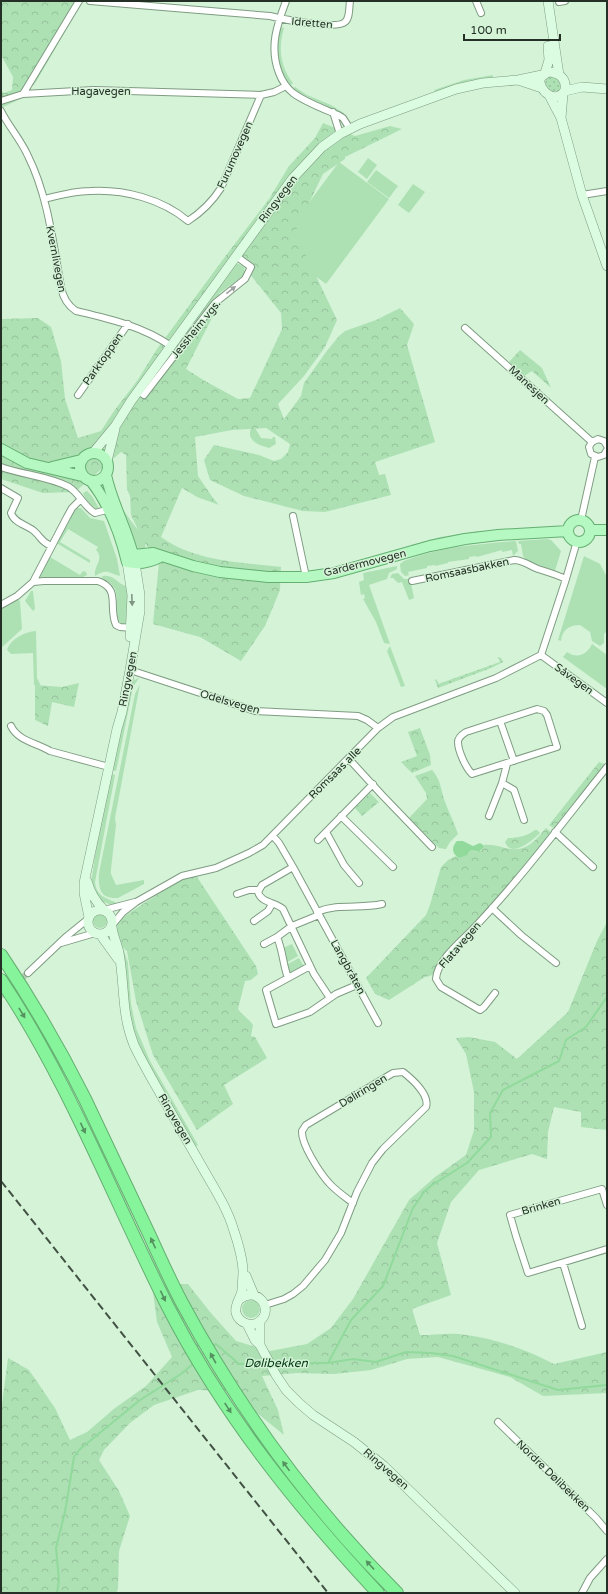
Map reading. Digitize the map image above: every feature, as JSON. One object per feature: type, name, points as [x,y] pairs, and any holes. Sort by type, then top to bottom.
[{"type":"highway","points":[[1,955],[49,1030],[84,1097],[180,1300],[218,1366],[255,1424],[291,1472],[343,1534],[397,1593]]},
{"type":"highway","points":[[1,980],[36,1036],[71,1103],[168,1307],[206,1373],[244,1433],[279,1480],[342,1555],[378,1593]]},
{"type":"main road","points":[[543,1],[549,60],[540,81],[542,88],[549,95],[561,118],[582,196],[607,266]]},
{"type":"main road","points":[[548,1],[556,60],[561,77],[565,84],[561,118]]},
{"type":"main road","points":[[544,74],[552,72],[582,87]]},
{"type":"main road","name":"Ringvegen","points":[[93,453],[141,393],[171,346],[236,256],[302,168],[322,147],[340,134],[350,129],[456,89],[483,83],[518,80],[544,74]]},
{"type":"main road","name":"Ringvegen","points":[[518,80],[542,88]]},
{"type":"main road","points":[[549,95],[556,97],[564,92],[582,87],[607,89]]},
{"type":"main road","name":"Ringvegen","points":[[106,461],[116,426]]},
{"type":"main road","points":[[1,449],[22,460],[46,468],[82,476],[91,481],[112,508]]},
{"type":"main road","points":[[46,468],[81,460],[84,456],[93,453],[101,455],[106,461],[108,468],[106,475],[112,498],[112,508],[121,540],[132,560]]},
{"type":"main road","points":[[81,460],[80,468],[82,476]]},
{"type":"main road","points":[[91,481],[100,480],[106,475]]},
{"type":"main road","points":[[581,520],[588,523],[591,530],[590,534],[585,540],[577,542],[571,538],[568,531],[572,522],[581,520]]},
{"type":"main road","points":[[591,530],[607,530]]},
{"type":"main road","name":"Gardermovegen","points":[[132,560],[153,553],[193,566],[225,573],[268,577],[306,577],[334,573],[430,546],[465,539],[498,535],[568,531]]},
{"type":"main road","name":"Ringvegen","points":[[89,918],[84,893],[86,874],[130,670],[134,628],[132,560]]},
{"type":"main road","name":"Ringvegen","points":[[117,729],[117,712],[134,628]]},
{"type":"main road","name":"Ringvegen","points":[[86,874],[90,893],[95,901],[104,910]]},
{"type":"main road","points":[[97,933],[106,933],[112,925],[111,916],[104,910],[96,911],[89,918],[89,927],[97,933],[119,960]]},
{"type":"main road","name":"Ringvegen","points":[[112,925],[114,941],[119,952],[123,1005],[131,1036],[145,1066],[230,1218],[243,1274],[240,1299]]},
{"type":"main road","name":"Ringvegen","points":[[243,1274],[246,1276],[254,1295]]},
{"type":"main road","points":[[247,1295],[254,1295],[262,1300],[265,1305],[264,1315],[260,1321],[253,1324],[247,1324],[240,1320],[236,1313],[236,1305],[240,1299],[247,1295]]},
{"type":"main road","name":"Ringvegen","points":[[260,1321],[260,1345]]},
{"type":"main road","name":"Ringvegen","points":[[247,1324],[255,1340],[260,1345],[286,1390],[313,1415],[354,1442],[384,1466],[515,1593]]},
{"type":"street","points":[[1,101],[23,94],[79,1]]},
{"type":"street","points":[[90,1],[270,16],[279,19]]},
{"type":"street","points":[[286,1],[274,38],[276,65],[286,86],[295,94],[343,118],[350,129]]},
{"type":"street","name":"Idretten","points":[[279,19],[297,22],[343,24],[347,19],[350,1]]},
{"type":"street","points":[[476,1],[480,13]]},
{"type":"street","name":"Hagavegen","points":[[23,94],[94,90],[261,95],[274,92],[286,86]]},
{"type":"street","name":"Furumovegen","points":[[44,199],[91,191],[118,193],[152,200],[176,211],[188,221],[202,212],[214,199],[221,188],[261,95]]},
{"type":"street","name":"Kvernlivegen","points":[[1,111],[28,156],[44,199],[61,287],[70,307],[76,311],[128,324],[148,332],[171,346]]},
{"type":"street","points":[[333,112],[340,134]]},
{"type":"street","points":[[582,196],[607,191]]},
{"type":"street","name":"Jessheim vgs.","points":[[141,393],[215,303],[245,279],[251,267],[236,256]]},
{"type":"street","name":"Parktoppen","points":[[78,395],[128,324]]},
{"type":"street","name":"Manesjen","points":[[465,328],[592,442]]},
{"type":"street","points":[[595,457],[590,451],[589,447],[592,442],[595,440],[601,440],[607,446]]},
{"type":"street","points":[[595,457],[601,457],[607,450]]},
{"type":"street","points":[[581,520],[595,457]]},
{"type":"street","points":[[1,467],[58,482],[72,489],[82,499],[88,508],[95,513],[112,508]]},
{"type":"street","points":[[1,488],[18,498],[11,513],[14,519],[35,532],[43,542],[51,546]]},
{"type":"street","points":[[1,606],[17,596],[33,582],[72,508],[82,499]]},
{"type":"street","points":[[293,516],[306,577]]},
{"type":"street","points":[[541,655],[577,542]]},
{"type":"street","name":"Romsaasbakken","points":[[412,581],[514,560],[522,560],[529,565],[566,579]]},
{"type":"street","points":[[33,582],[66,580],[98,580],[103,582],[113,593],[113,612],[116,625],[120,627],[134,628]]},
{"type":"street","name":"Såvegen","points":[[541,655],[607,703]]},
{"type":"street","name":"Romsaas alle","points":[[112,925],[123,912],[136,902],[182,876],[216,868],[263,845],[378,728],[393,717],[496,678],[541,655]]},
{"type":"street","name":"Odelsvegen","points":[[130,670],[255,711],[358,716],[367,720],[378,728]]},
{"type":"street","points":[[537,709],[544,711],[547,715],[557,747],[514,761],[472,774],[466,768],[458,742],[459,737],[466,732],[537,709]]},
{"type":"street","points":[[500,721],[514,761]]},
{"type":"street","points":[[11,726],[17,736],[42,746],[50,751],[109,767]]},
{"type":"street","points":[[349,759],[432,847]]},
{"type":"street","points":[[489,816],[507,764]]},
{"type":"street","name":"Flatavegen","points":[[495,993],[480,1010],[441,987],[436,979],[438,969],[441,963],[492,908],[607,767]]},
{"type":"street","points":[[502,782],[514,790],[524,820]]},
{"type":"street","points":[[318,840],[373,784]]},
{"type":"street","points":[[341,816],[393,867]]},
{"type":"street","points":[[326,832],[344,865],[359,884]]},
{"type":"street","points":[[555,832],[593,867]]},
{"type":"street","name":"Langbråten","points":[[273,836],[279,843],[293,867],[378,1023]]},
{"type":"street","points":[[293,867],[262,885],[259,890],[259,896],[283,909],[310,966],[330,998]]},
{"type":"street","points":[[237,894],[249,890],[259,890]]},
{"type":"street","name":"Romsaas alle","points":[[104,910],[136,902]]},
{"type":"street","points":[[254,921],[268,911],[272,904]]},
{"type":"street","points":[[264,944],[292,926],[328,908],[374,906],[382,904]]},
{"type":"street","points":[[492,908],[521,935],[556,963]]},
{"type":"street","points":[[28,973],[67,936],[89,918]]},
{"type":"street","points":[[61,943],[97,933]]},
{"type":"street","points":[[276,937],[282,951],[288,978]]},
{"type":"street","points":[[310,966],[266,990],[276,1024],[310,1012],[330,998],[357,985]]},
{"type":"street","name":"Døliringen","points":[[265,1305],[284,1299],[293,1294],[313,1275],[338,1240],[353,1203],[363,1178],[372,1163],[397,1134],[426,1107],[427,1101],[424,1095],[403,1072],[393,1073],[306,1125],[303,1129],[302,1138],[329,1184],[353,1203]]},
{"type":"street","name":"Brinken","points":[[607,1206],[602,1189],[510,1215],[528,1273],[607,1249]]},
{"type":"street","points":[[562,1263],[582,1326]]},
{"type":"street","name":"Nordre Dølibekken","points":[[498,1422],[596,1518],[607,1531]]},
{"type":"street","points":[[582,1593],[590,1578],[607,1559]]},
{"type":"green space","points":[[1,1],[76,1],[74,16],[36,82],[20,99],[1,108],[1,91],[4,93],[12,90],[13,77],[1,55]]},
{"type":"green space","points":[[283,27],[281,57],[285,70],[293,83],[291,85],[282,73],[278,59],[280,29]]},
{"type":"green space","points":[[493,75],[493,78],[463,83],[435,92],[434,90],[464,80]]},
{"type":"green space","points":[[549,77],[555,78],[559,82],[561,86],[559,91],[552,91],[546,86],[545,81]]},
{"type":"green space","points":[[295,87],[307,95],[331,105],[344,113],[344,115],[296,91],[293,88]]},
{"type":"green space","points":[[323,123],[355,136],[390,126],[402,129],[345,157],[345,159],[323,174],[295,232],[337,320],[325,347],[304,376],[278,404],[284,419],[301,396],[304,383],[339,336],[345,331],[376,320],[400,308],[414,324],[407,345],[435,442],[375,462],[379,475],[385,474],[391,495],[325,512],[303,511],[244,496],[210,480],[204,460],[214,445],[259,455],[274,461],[281,459],[288,452],[290,444],[266,428],[232,430],[195,437],[198,476],[219,505],[197,497],[182,488],[161,537],[189,552],[219,560],[281,567],[280,590],[265,626],[241,661],[200,637],[153,624],[159,563],[143,540],[131,515],[130,496],[127,489],[126,455],[121,452],[75,492],[43,493],[1,479],[1,319],[38,318],[51,327],[61,361],[65,399],[78,438],[101,431],[137,381],[157,349],[269,199],[289,166],[315,138]],"holes":[[[237,258],[281,313],[282,329],[250,398],[238,399],[186,369],[217,308],[223,270]]]},
{"type":"green space","points":[[368,158],[377,165],[367,179],[358,172]]},
{"type":"green space","points":[[339,162],[389,199],[326,284],[276,247]]},
{"type":"green space","points":[[376,170],[398,186],[389,198],[367,182]]},
{"type":"green space","points":[[413,184],[425,192],[409,213],[398,205]]},
{"type":"green space","points":[[235,264],[239,264],[244,267],[245,273],[243,276],[213,298],[146,385]]},
{"type":"green space","points":[[520,350],[542,368],[551,388],[532,371],[524,376],[509,362]]},
{"type":"green space","points":[[251,428],[255,428],[261,438],[272,439],[275,437],[276,444],[269,448],[254,442],[250,436]]},
{"type":"green space","points":[[87,491],[92,496],[100,510],[89,503],[83,493]]},
{"type":"green space","points":[[121,507],[146,539],[145,550],[138,548],[134,544]]},
{"type":"green space","points":[[77,508],[81,508],[90,518],[104,521],[117,559],[120,576],[102,572],[95,576],[99,559],[96,550],[98,547],[68,529],[60,542],[90,560],[90,563],[58,544],[55,545],[70,516]]},
{"type":"green space","points":[[479,531],[487,532],[414,547],[411,545],[440,537]]},
{"type":"green space","points":[[551,540],[561,551],[555,571],[527,561],[523,556],[521,544],[519,544],[518,541]]},
{"type":"green space","points":[[516,541],[518,551],[513,556],[512,550],[502,552],[502,550],[477,557],[469,557],[469,559],[448,562],[435,566],[427,566],[427,568],[408,572],[409,575],[405,576],[401,572],[400,564],[404,561],[431,552],[473,545]]},
{"type":"green space","points":[[51,552],[50,557],[80,575],[83,571],[86,572],[87,575],[83,577],[36,578]]},
{"type":"green space","points":[[584,556],[600,564],[607,577],[607,631],[604,634],[604,643],[600,646],[592,641],[590,632],[580,625],[569,627],[563,634],[561,641],[558,640]]},
{"type":"green space","points":[[397,566],[397,569],[389,573],[387,579],[369,585],[390,644],[384,643],[376,622],[363,599],[365,598],[364,594],[361,595],[359,582],[364,580],[363,573]]},
{"type":"green space","points":[[398,573],[404,579],[410,579],[414,598],[409,600],[402,582],[398,583],[393,578],[390,578],[392,574]]},
{"type":"green space","points":[[103,576],[113,578],[129,587],[127,623],[121,624],[117,621],[115,591],[113,586],[101,578]]},
{"type":"green space","points":[[31,591],[33,591],[35,609],[33,611],[25,601]]},
{"type":"green space","points":[[15,599],[20,601],[22,629],[1,648],[1,609]]},
{"type":"green space","points":[[36,631],[37,678],[41,686],[34,685],[33,653],[11,654],[7,650],[12,642],[19,636]]},
{"type":"green space","points":[[592,644],[607,655],[607,689],[563,657],[567,652],[574,655],[581,655],[590,648]]},
{"type":"green space","points":[[390,646],[405,686],[401,687],[387,651]]},
{"type":"green space","points":[[498,657],[501,658],[503,662],[438,688],[436,679],[439,684],[500,662]]},
{"type":"green space","points":[[139,678],[133,687],[116,771],[112,770],[132,681]]},
{"type":"green space","points":[[79,683],[74,707],[52,702],[48,726],[35,720],[35,685],[62,687]]},
{"type":"green space","points":[[140,684],[115,818],[116,825],[111,874],[116,885],[144,880],[144,884],[118,898],[112,898],[107,897],[101,892],[99,873],[135,694]]},
{"type":"green space","points":[[420,728],[430,755],[431,765],[412,773],[401,762],[417,756],[408,732]]},
{"type":"green space","points":[[599,762],[607,765],[555,829],[549,825]]},
{"type":"green space","points":[[432,770],[439,781],[458,834],[450,842],[446,849],[439,848],[409,818],[427,799],[426,793],[415,776]]},
{"type":"green space","points":[[112,774],[115,775],[95,882],[99,893],[117,904],[109,904],[101,901],[91,883],[97,842]]},
{"type":"green space","points":[[370,793],[379,802],[362,816],[355,808]]},
{"type":"green space","points":[[546,828],[552,833],[492,904],[474,922],[433,974],[425,977],[389,1000],[375,994],[366,978],[426,915],[441,867],[448,860],[456,856],[459,858],[469,853],[471,850],[477,852],[481,851],[483,845],[492,845],[512,849],[524,848],[533,842]]},
{"type":"green space","points":[[535,830],[540,833],[532,840],[517,848],[512,849],[508,847],[505,842],[508,838],[515,838],[529,834]]},
{"type":"green space","points":[[193,871],[256,966],[258,974],[251,980],[245,981],[238,1009],[253,1025],[251,1036],[255,1037],[267,1058],[224,1085],[233,1104],[197,1130],[153,1055],[136,1001],[127,951],[102,931]]},
{"type":"green space","points":[[100,914],[105,916],[107,921],[105,926],[100,928],[95,926],[93,921],[95,916]]},
{"type":"green space","points":[[123,916],[125,920],[122,945],[128,963],[131,1004],[136,1028],[150,1061],[198,1145],[195,1147],[145,1059],[137,1041],[130,1018],[121,953],[120,919]]},
{"type":"green space","points":[[607,922],[607,1130],[581,1127],[581,1112],[554,1107],[548,1132],[547,1159],[532,1154],[479,1170],[451,1202],[437,1243],[451,1295],[412,1309],[420,1335],[461,1334],[489,1339],[533,1354],[554,1364],[607,1352],[607,1393],[543,1396],[510,1377],[438,1357],[407,1359],[371,1370],[334,1374],[297,1373],[262,1376],[278,1410],[284,1435],[227,1391],[198,1390],[154,1405],[130,1423],[104,1450],[99,1460],[119,1491],[130,1516],[119,1551],[118,1589],[116,1593],[1,1593],[1,1412],[8,1358],[29,1370],[55,1408],[70,1440],[87,1432],[115,1408],[146,1386],[172,1357],[157,1322],[153,1292],[166,1284],[188,1284],[210,1312],[236,1341],[270,1351],[307,1344],[331,1328],[353,1299],[409,1200],[435,1177],[466,1155],[474,1130],[474,1092],[466,1054],[456,1038],[469,1037],[495,1042],[517,1059],[568,1012],[597,941]]},
{"type":"green space","points":[[292,944],[298,956],[286,963],[283,948]]},
{"type":"green space","points":[[299,958],[303,965],[306,963],[306,965],[292,974],[288,974],[286,965]]},
{"type":"green space","points":[[251,1300],[255,1301],[259,1305],[259,1313],[255,1317],[251,1318],[247,1317],[243,1313],[242,1309],[243,1305],[247,1301]]},
{"type":"shaded area","points":[[457,841],[463,841],[473,846],[480,843],[483,845],[483,848],[479,852],[471,850],[467,855],[459,858],[453,850]]},
{"type":"waterway","points":[[328,1363],[351,1320],[383,1286],[413,1208],[424,1192],[432,1185],[467,1163],[491,1137],[490,1113],[503,1090],[559,1061],[566,1040],[586,1027],[607,997]]},
{"type":"waterway","name":"Dølibekken","points":[[213,1347],[216,1344],[239,1364],[266,1363]]},
{"type":"waterway","name":"Dølibekken","points":[[272,1363],[328,1363],[353,1359],[376,1362],[406,1352],[431,1353],[453,1356],[558,1390],[607,1385]]},
{"type":"waterway","name":"Dølibekken","points":[[57,1593],[59,1580],[56,1548],[65,1512],[74,1457],[80,1449],[140,1400],[181,1374],[194,1363]]},
{"type":"tunnel","points":[[1,996],[28,973]]},
{"type":"railway","points":[[1,1181],[328,1593]]}]
